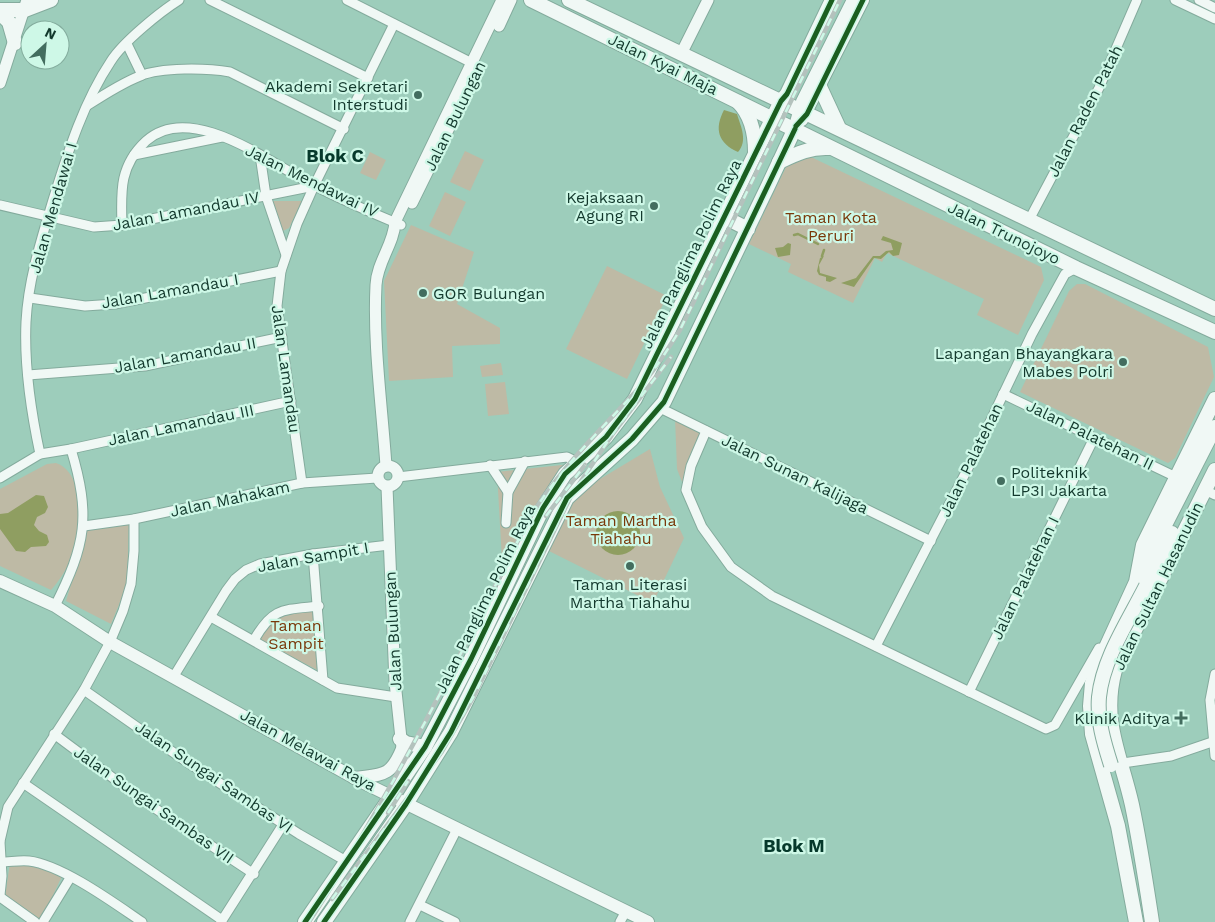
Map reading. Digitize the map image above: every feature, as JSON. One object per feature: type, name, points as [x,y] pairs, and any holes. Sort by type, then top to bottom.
[{"type":"main road","points":[[15,43],[9,22],[0,11],[51,0]]},
{"type":"main road","name":"Jalan Kyai Maja","points":[[531,0],[772,119],[795,128]]},
{"type":"main road","name":"Jalan Kyai Maja","points":[[569,0],[804,112]]},
{"type":"main road","points":[[781,101],[784,84],[825,0]]},
{"type":"main road","name":"Jalan Panglima Polim Raya","points":[[305,922],[425,747],[460,680],[543,508],[565,474],[606,437],[635,399],[755,152],[781,101],[787,94],[832,0]]},
{"type":"main road","name":"Jalan Panglima Polim Raya","points":[[324,922],[406,804],[452,732],[567,498],[632,439],[660,408],[804,112],[854,0]]},
{"type":"main road","points":[[804,112],[820,87],[863,0]]},
{"type":"main road","points":[[820,87],[839,128]]},
{"type":"main road","points":[[736,101],[747,114],[754,136],[755,152]]},
{"type":"main road","name":"Jalan Trunojoyo","points":[[804,112],[1215,309]]},
{"type":"main road","name":"Jalan Trunojoyo","points":[[795,128],[1068,268],[1133,294],[1210,330]]},
{"type":"main road","points":[[779,162],[801,151],[833,148]]},
{"type":"main road","points":[[724,218],[748,229]]},
{"type":"main road","points":[[1133,294],[1141,275]]},
{"type":"main road","points":[[1210,330],[1215,342]]},
{"type":"main road","name":"Jalan Sultan Hasanudin","points":[[1136,922],[1118,826],[1092,734],[1090,706],[1092,683],[1120,615],[1141,584],[1143,545],[1215,399]]},
{"type":"main road","points":[[1145,922],[1120,800],[1103,740],[1099,699],[1105,672],[1141,584],[1215,427]]},
{"type":"main road","points":[[1141,584],[1165,546],[1215,447]]},
{"type":"main road","name":"Jalan Sultan Hasanudin","points":[[1152,922],[1136,827],[1122,764],[1111,728],[1109,703],[1111,685],[1115,670],[1163,573],[1210,492],[1215,470]]},
{"type":"main road","points":[[1163,573],[1165,546]]},
{"type":"main road","name":"Jalan Melawai Raya","points":[[0,582],[55,606],[110,642],[354,778],[457,829],[623,916],[648,922]]},
{"type":"main road","points":[[460,680],[475,687]]},
{"type":"main road","points":[[354,778],[382,775],[391,770],[401,744],[406,743],[425,747]]},
{"type":"street","name":"Jalan Mendawai I","points":[[40,454],[28,375],[26,322],[34,271],[72,137],[112,59],[179,0]]},
{"type":"street","points":[[210,0],[368,78]]},
{"type":"street","points":[[347,0],[472,63]]},
{"type":"street","name":"Jalan Bulungan","points":[[386,466],[377,344],[376,283],[381,263],[397,225],[502,0]]},
{"type":"street","name":"Jalan Bulungan","points":[[397,225],[511,0]]},
{"type":"street","points":[[681,54],[708,0]]},
{"type":"street","name":"Jalan Raden Patah","points":[[1029,220],[1099,88],[1137,0]]},
{"type":"street","points":[[1199,0],[1215,8]]},
{"type":"street","points":[[1177,4],[1215,19]]},
{"type":"street","points":[[0,83],[15,43],[26,5]]},
{"type":"street","name":"Jalan Lamandau","points":[[302,483],[276,297],[281,271],[314,186],[344,129],[394,24]]},
{"type":"street","points":[[127,44],[142,75]]},
{"type":"street","points":[[88,105],[142,75],[178,70],[215,70],[230,72],[344,129]]},
{"type":"street","name":"Jalan Mendawai IV","points":[[122,225],[124,174],[134,155],[154,134],[169,129],[193,128],[222,137],[260,155],[314,186],[397,225]]},
{"type":"street","points":[[134,155],[222,137]]},
{"type":"street","points":[[260,155],[266,196],[286,255]]},
{"type":"street","name":"Jalan Lamandau IV","points":[[0,205],[48,218],[94,227],[122,225],[314,186]]},
{"type":"street","name":"Jalan Palatehan","points":[[876,646],[931,541],[1032,334],[1068,268]]},
{"type":"street","name":"Jalan Lamandau I","points":[[30,298],[85,306],[115,304],[281,271]]},
{"type":"street","name":"Jalan Lamandau II","points":[[28,375],[145,366],[282,337]]},
{"type":"street","name":"Jalan Palatehan II","points":[[1003,394],[1176,477]]},
{"type":"street","name":"Jalan Lamandau III","points":[[71,449],[290,401]]},
{"type":"street","name":"Jalan Sunan Kalijaga","points":[[660,408],[931,541]]},
{"type":"street","points":[[706,431],[691,466],[686,490],[694,514],[731,567],[772,596],[1032,724],[1046,730],[1058,720],[1070,695],[1120,615]]},
{"type":"street","name":"Jalan Palatehan I","points":[[969,692],[1094,438]]},
{"type":"street","points":[[0,478],[40,454],[71,449],[81,487],[84,526],[73,566],[55,606]]},
{"type":"street","points":[[398,477],[567,456],[577,462]]},
{"type":"street","points":[[506,523],[508,492],[525,461]]},
{"type":"street","points":[[490,465],[508,492]]},
{"type":"street","points":[[386,466],[395,469],[398,477],[394,484],[387,487],[379,482],[379,470],[386,466]]},
{"type":"street","name":"Jalan Mahakam","points":[[84,526],[134,519],[302,483],[378,478]]},
{"type":"street","name":"Jalan Bulungan","points":[[387,487],[396,697],[405,776]]},
{"type":"street","points":[[35,922],[0,896],[0,841],[8,807],[84,690],[110,642],[123,611],[131,584],[134,519]]},
{"type":"street","name":"Jalan Sampit I","points":[[174,676],[226,591],[235,578],[246,570],[260,564],[313,554],[389,545]]},
{"type":"street","points":[[313,554],[323,680]]},
{"type":"street","points":[[254,640],[264,623],[273,614],[284,610],[318,606]]},
{"type":"street","points":[[211,617],[337,688],[352,692],[396,697]]},
{"type":"street","points":[[1215,674],[1210,700],[1215,756]]},
{"type":"street","name":"Jalan Sungai Sambas VI","points":[[84,690],[187,762],[346,861]]},
{"type":"street","name":"Jalan Sungai Sambas VII","points":[[54,734],[144,801],[254,874]]},
{"type":"street","points":[[1101,766],[1171,756],[1214,742]]},
{"type":"street","points":[[23,783],[221,921],[254,874],[284,823]]},
{"type":"street","points":[[410,922],[457,829]]},
{"type":"street","points":[[1,862],[29,861],[45,865],[142,922]]},
{"type":"street","points":[[43,922],[70,878]]},
{"type":"street","points":[[420,905],[455,922]]},
{"type":"green space","points":[[465,151],[484,160],[470,191],[450,182]]},
{"type":"green space","points":[[370,152],[386,160],[376,180],[360,173]]},
{"type":"green space","name":"Taman Kota Peruri","points":[[811,157],[1041,267],[1044,280],[1018,335],[977,315],[984,299],[887,253],[882,262],[875,258],[853,303],[788,272],[791,264],[749,244],[787,165]]},
{"type":"green space","points":[[445,192],[466,202],[450,236],[429,226]]},
{"type":"green space","points":[[270,201],[302,201],[289,228],[283,231]]},
{"type":"green space","name":"GOR Bulungan","points":[[411,225],[474,252],[457,304],[500,328],[500,344],[452,346],[453,377],[389,381],[384,281]]},
{"type":"green space","points":[[607,266],[667,296],[627,379],[566,349]]},
{"type":"green space","name":"Lapangan Bhayangkara Mabes Polri","points":[[1077,284],[1085,284],[1208,347],[1214,377],[1175,458],[1168,463],[1020,392],[1069,291]]},
{"type":"green space","points":[[501,363],[503,375],[482,377],[480,366]]},
{"type":"green space","points":[[505,382],[509,414],[488,416],[485,384]]},
{"type":"green space","points":[[675,418],[707,435],[684,487],[677,469]]},
{"type":"green space","name":"Taman Martha Tiahahu","points":[[650,449],[660,487],[684,538],[653,603],[547,550],[569,503],[585,488]]},
{"type":"green space","points":[[56,463],[66,469],[73,479],[79,507],[74,550],[62,576],[51,590],[0,566],[0,489],[47,464]]},
{"type":"green space","points":[[571,464],[541,496],[503,578],[497,472]]},
{"type":"green space","points":[[129,522],[127,585],[111,624],[66,601],[88,527]]},
{"type":"green space","name":"Taman Sampit","points":[[315,610],[321,672],[260,640],[270,624],[282,615]]},
{"type":"green space","points":[[10,862],[32,864],[62,876],[41,921],[5,897]]},
{"type":"shaded area","points":[[724,110],[737,114],[742,129],[743,143],[738,152],[726,144],[720,135],[719,123]]},
{"type":"shaded area","points":[[883,236],[902,243],[899,255],[893,256],[889,252],[881,259],[874,258],[854,287],[841,283],[856,278],[873,256],[880,256],[886,251],[893,250],[891,243],[881,240]]},
{"type":"shaded area","points":[[788,243],[791,244],[790,255],[778,257],[775,248],[783,247]]},
{"type":"shaded area","points":[[824,256],[819,265],[820,273],[837,278],[830,282],[826,281],[826,277],[819,275],[817,271],[820,258]]},
{"type":"shaded area","points":[[36,495],[44,496],[48,507],[45,513],[37,517],[34,525],[39,531],[47,535],[49,542],[46,546],[31,547],[25,552],[16,551],[0,529],[0,514],[8,513]]},
{"type":"shaded area","points":[[618,511],[630,515],[636,521],[640,533],[636,545],[630,551],[618,555],[606,551],[600,545],[596,533],[600,521],[606,515]]},
{"type":"waterway","points":[[794,235],[798,234],[818,244]]},
{"type":"waterway","points":[[822,256],[824,250]]},
{"type":"railway","points":[[309,922],[397,775],[528,521],[566,468],[650,375],[680,330],[840,0]]},
{"type":"railway","points":[[332,899],[441,753],[474,696],[571,496],[612,435],[671,357]]},
{"type":"railway","points":[[546,516],[585,465]]},
{"type":"railway","points":[[388,813],[408,781]]},
{"type":"cycle path","points":[[305,922],[425,747],[471,659],[543,508],[565,474],[606,437],[635,399],[832,0]]},
{"type":"cycle path","points":[[796,126],[807,114],[863,0]]},
{"type":"cycle path","points":[[324,922],[406,804],[451,732],[567,498],[632,439],[664,402],[795,129]]},
{"type":"place","name":"Akademi Sekretari Interstudi","points":[[418,95]]},
{"type":"place","name":"Kejaksaan Agung RI","points":[[654,206]]},
{"type":"place","name":"GOR Bulungan","points":[[423,293]]},
{"type":"place","name":"Lapangan Bhayangkara Mabes Polri","points":[[1123,362]]},
{"type":"place","name":"Politeknik LP3I Jakarta","points":[[1001,481]]},
{"type":"place","name":"Taman Literasi Martha Tiahahu","points":[[630,566]]},
{"type":"place","name":"Klinik Aditya","points":[[1181,718]]},
{"type":"district","name":"Blok C","points":[[335,155]]},
{"type":"district","name":"Blok M","points":[[794,845]]}]
